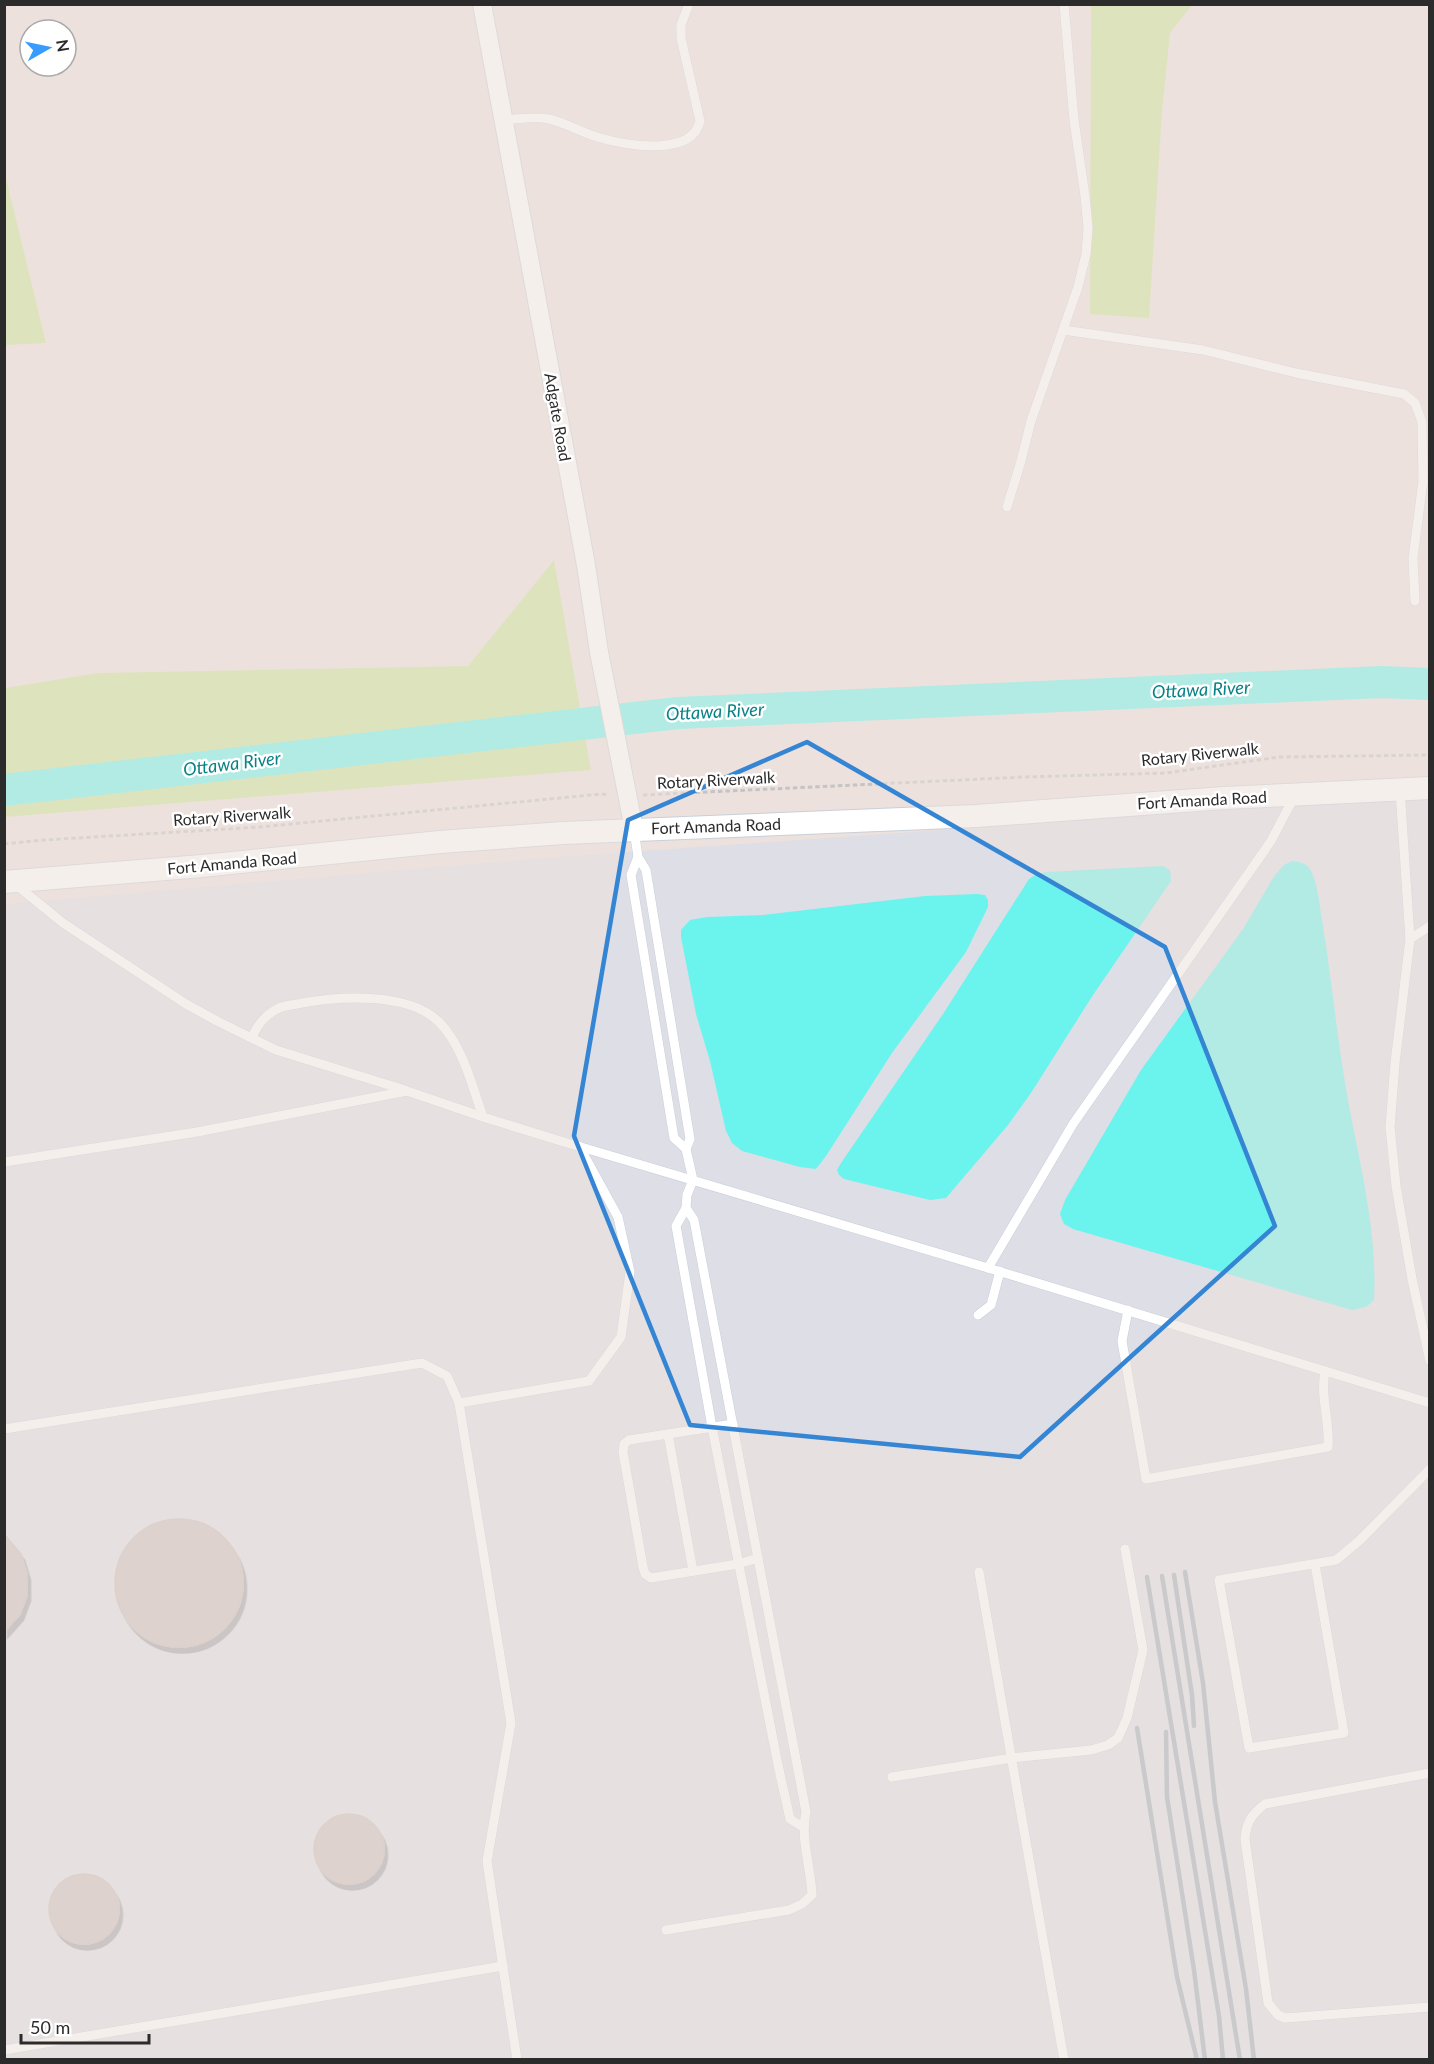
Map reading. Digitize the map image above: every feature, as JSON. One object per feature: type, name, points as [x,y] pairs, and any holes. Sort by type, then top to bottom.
[{"type":"street","name":"Adgate Road","points":[[482,4],[586,565],[599,652],[634,829]]},
{"type":"street","name":"Fort Amanda Road","points":[[8,881],[202,866],[440,842],[634,829],[976,816],[1430,788]]},
{"type":"lane","points":[[503,120],[540,117],[568,125],[596,137],[648,146],[675,144],[691,137],[698,130],[700,121],[681,38],[681,25],[689,4]]},
{"type":"lane","points":[[1007,507],[1031,421],[1064,330],[1086,254],[1088,228],[1074,120],[1064,4]]},
{"type":"lane","points":[[1064,330],[1203,350],[1296,373],[1404,394],[1415,403],[1422,422],[1423,481],[1413,558],[1415,601]]},
{"type":"lane","points":[[1400,790],[1410,939],[1390,1127],[1398,1198],[1412,1279],[1430,1361]]},
{"type":"lane","points":[[988,1268],[1073,1124],[1271,841],[1295,795]]},
{"type":"lane","points":[[634,829],[638,857],[646,870],[690,1139],[686,1149],[693,1180],[687,1195],[686,1208],[676,1226],[738,1563],[790,1819],[802,1827]]},
{"type":"lane","points":[[638,857],[631,875],[674,1138],[686,1149]]},
{"type":"lane","points":[[8,881],[63,923],[158,985],[217,1021],[276,1050],[483,1117],[1430,1402]]},
{"type":"lane","points":[[1410,939],[1430,926]]},
{"type":"lane","points":[[252,1037],[261,1021],[281,1007],[329,998],[383,1000],[412,1005],[438,1021],[449,1036],[466,1067],[483,1117]]},
{"type":"lane","points":[[4,1162],[197,1132],[407,1091]]},
{"type":"lane","points":[[459,1403],[589,1381],[621,1337],[630,1272],[618,1217],[579,1146]]},
{"type":"lane","points":[[666,1930],[789,1910],[802,1904],[812,1895],[802,1827],[806,1812],[694,1220],[686,1208]]},
{"type":"lane","points":[[978,1315],[992,1305],[1000,1271]]},
{"type":"lane","points":[[1128,1310],[1122,1341],[1146,1479],[1328,1447],[1329,1433],[1322,1386],[1325,1371]]},
{"type":"lane","points":[[4,1429],[422,1363],[447,1376],[459,1403],[511,1723],[487,1860],[517,2060]]},
{"type":"lane","points":[[733,1424],[629,1440],[624,1444],[623,1452],[643,1567],[645,1574],[651,1578],[758,1558]]},
{"type":"lane","points":[[668,1434],[693,1571]]},
{"type":"lane","points":[[1315,1564],[1344,1733],[1249,1748],[1219,1580],[1336,1560],[1359,1541],[1430,1469]]},
{"type":"lane","points":[[892,1776],[1012,1758],[1091,1750],[1118,1738],[1127,1719],[1143,1650],[1125,1549]]},
{"type":"lane","points":[[979,1572],[1064,2060]]},
{"type":"lane","points":[[1430,1773],[1265,1804],[1252,1814],[1246,1828],[1245,1839],[1268,2003],[1278,2015],[1286,2018],[1430,2007]]},
{"type":"lane","points":[[4,2050],[502,1966]]},
{"type":"path","name":"Rotary Riverwalk","points":[[4,844],[260,827],[602,794],[628,797],[1000,778],[1166,773],[1279,757],[1430,754]]},
{"type":"highlighted area","points":[[807,742],[1165,947],[1275,1226],[1020,1457],[690,1425],[574,1136],[628,820]]},
{"type":"shaded area","points":[[1429,796],[1429,2059],[5,2060],[5,904],[555,857]]},
{"type":"green space","points":[[1091,5],[1192,5],[1170,33],[1162,112],[1149,318],[1090,314]]},
{"type":"green space","points":[[5,174],[46,343],[5,345]]},
{"type":"green space","points":[[554,560],[591,770],[5,817],[5,688],[98,673],[468,666]]},
{"type":"water","points":[[1292,861],[1307,866],[1317,888],[1345,1083],[1370,1218],[1374,1300],[1366,1307],[1352,1310],[1073,1229],[1064,1224],[1060,1214],[1065,1200],[1141,1070],[1243,929],[1275,875],[1284,865]]},
{"type":"water","points":[[1163,866],[1170,870],[1171,881],[1093,995],[1031,1093],[1008,1125],[946,1198],[930,1200],[844,1179],[839,1175],[837,1170],[841,1163],[943,1014],[1029,879],[1046,872]]},
{"type":"water","points":[[985,895],[988,907],[966,952],[892,1053],[816,1169],[800,1167],[742,1151],[732,1143],[726,1131],[710,1061],[696,1014],[681,937],[681,930],[690,920],[707,917],[763,915],[925,896]]},
{"type":"building","points":[[179,1519],[204,1524],[224,1538],[238,1558],[243,1583],[238,1608],[224,1628],[204,1642],[179,1647],[154,1642],[134,1628],[120,1608],[115,1583],[120,1558],[134,1538],[154,1524]]},
{"type":"building","points":[[4,1534],[21,1554],[27,1574],[27,1595],[20,1614],[4,1632]]},
{"type":"building","points":[[349,1814],[362,1817],[374,1824],[381,1836],[384,1849],[381,1862],[374,1874],[362,1881],[349,1884],[336,1881],[324,1874],[317,1862],[314,1849],[317,1836],[324,1824],[336,1817]]},
{"type":"building","points":[[84,1874],[97,1877],[109,1884],[116,1896],[119,1909],[116,1922],[109,1934],[97,1941],[84,1944],[71,1941],[59,1934],[52,1922],[49,1909],[52,1896],[59,1884],[71,1877]]},
{"type":"waterway","name":"Ottawa River","points":[[4,790],[678,713],[1381,682],[1430,684]]},
{"type":"railway","points":[[1185,1572],[1203,1683],[1215,1802],[1246,1989],[1254,2060]]},
{"type":"railway","points":[[1174,1575],[1192,1695],[1194,1726]]},
{"type":"railway","points":[[1162,1576],[1240,2060]]},
{"type":"railway","points":[[1147,1577],[1219,2016],[1223,2060]]},
{"type":"railway","points":[[1137,1728],[1177,1977],[1197,2060]]},
{"type":"railway","points":[[1166,1732],[1167,1797],[1194,1970],[1205,2060]]}]
